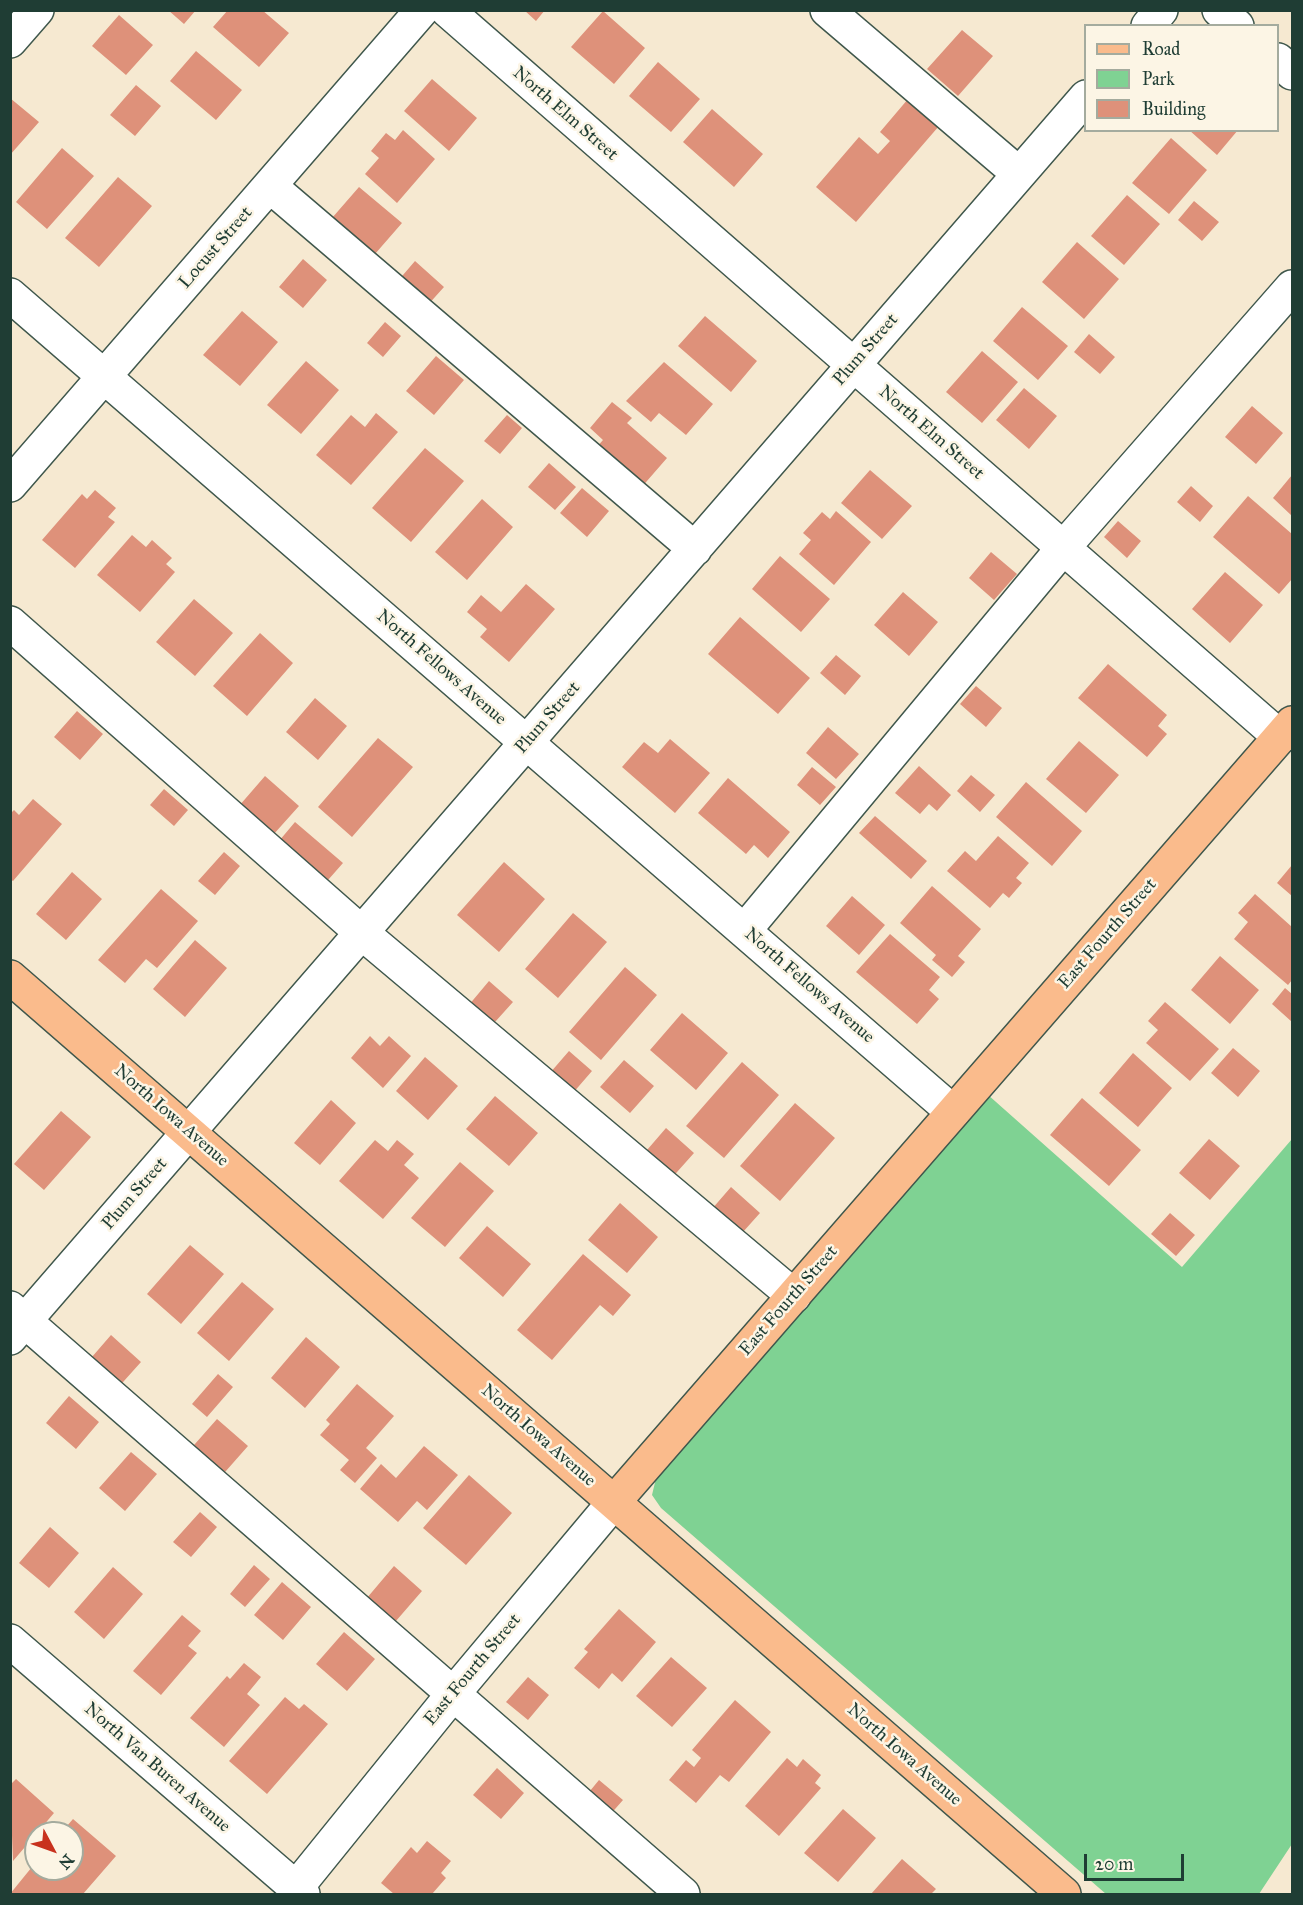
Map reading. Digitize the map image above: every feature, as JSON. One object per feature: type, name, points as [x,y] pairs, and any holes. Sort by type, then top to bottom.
[{"type":"main road","name":"East Fourth Street","points":[[614,1502],[1286,730]]},
{"type":"main road","name":"North Iowa Avenue","points":[[10,977],[1064,1894]]},
{"type":"street","points":[[10,41],[36,10]]},
{"type":"street","name":"Locust Street","points":[[10,485],[422,10]]},
{"type":"street","name":"North Elm Street","points":[[447,10],[1063,548],[1286,730]]},
{"type":"street","points":[[827,10],[1018,174]]},
{"type":"street","points":[[1150,24],[1161,10]]},
{"type":"street","points":[[1220,10],[1235,24]]},
{"type":"street","points":[[1279,61],[1293,73]]},
{"type":"street","name":"Plum Street","points":[[15,1322],[189,1132],[1084,99]]},
{"type":"street","points":[[270,186],[695,549]]},
{"type":"street","points":[[744,931],[1063,548],[1293,287]]},
{"type":"street","name":"North Fellows Avenue","points":[[10,295],[953,1112]]},
{"type":"street","points":[[10,623],[362,933],[794,1296]]},
{"type":"street","points":[[15,1322],[453,1694],[683,1894]]},
{"type":"street","name":"East Fourth Street","points":[[299,1891],[453,1694],[614,1502]]},
{"type":"street","name":"North Van Buren Avenue","points":[[10,1641],[299,1891]]},
{"type":"green space","points":[[987,1094],[1182,1267],[1292,1139],[1292,1844],[1259,1894],[1106,1894],[661,1508],[652,1495],[657,1474]]},
{"type":"building","points":[[168,10],[196,10],[184,24]]},
{"type":"building","points":[[228,10],[262,10],[289,33],[259,67],[213,27]]},
{"type":"building","points":[[524,10],[545,10],[536,21]]},
{"type":"building","points":[[603,11],[645,48],[614,84],[571,47]]},
{"type":"building","points":[[119,15],[153,45],[126,75],[92,46]]},
{"type":"building","points":[[962,30],[993,56],[958,96],[927,69]]},
{"type":"building","points":[[196,51],[242,90],[216,120],[170,81]]},
{"type":"building","points":[[658,62],[700,99],[671,132],[629,96]]},
{"type":"building","points":[[432,79],[477,118],[449,151],[404,111]]},
{"type":"building","points":[[136,85],[161,106],[135,136],[110,115]]},
{"type":"building","points":[[10,98],[39,122],[10,155]]},
{"type":"building","points":[[908,99],[939,126],[856,222],[816,187],[859,137],[878,154],[890,141],[880,132]]},
{"type":"building","points":[[712,109],[763,154],[734,187],[683,142]]},
{"type":"building","points":[[403,130],[435,159],[397,203],[365,174],[379,158],[371,151],[386,133],[395,140]]},
{"type":"building","points":[[1191,132],[1236,132],[1217,155]]},
{"type":"building","points":[[1171,138],[1207,170],[1169,214],[1132,183]]},
{"type":"building","points":[[62,148],[94,176],[47,229],[16,202]]},
{"type":"building","points":[[118,177],[152,206],[99,267],[65,238]]},
{"type":"building","points":[[359,187],[402,223],[375,254],[332,218]]},
{"type":"building","points":[[1127,195],[1160,224],[1124,265],[1091,236]]},
{"type":"building","points":[[1194,201],[1219,222],[1202,241],[1178,220]]},
{"type":"building","points":[[1077,242],[1119,279],[1084,319],[1042,282]]},
{"type":"building","points":[[303,259],[327,280],[303,308],[279,287]]},
{"type":"building","points":[[415,261],[444,287],[426,307],[397,282]]},
{"type":"building","points":[[1022,307],[1068,346],[1038,380],[993,341]]},
{"type":"building","points":[[242,311],[278,342],[240,386],[203,355]]},
{"type":"building","points":[[705,316],[757,361],[731,392],[678,346]]},
{"type":"building","points":[[385,322],[401,336],[383,357],[367,343]]},
{"type":"building","points":[[1089,334],[1115,357],[1100,374],[1074,352]]},
{"type":"building","points":[[982,351],[1018,382],[982,423],[946,392]]},
{"type":"building","points":[[436,356],[464,380],[434,415],[406,391]]},
{"type":"building","points":[[306,361],[339,390],[301,434],[267,405]]},
{"type":"building","points":[[664,362],[713,404],[686,435],[659,413],[651,422],[626,401]]},
{"type":"building","points":[[1024,388],[1057,416],[1029,449],[996,420]]},
{"type":"building","points":[[612,402],[632,418],[627,423],[667,458],[640,489],[595,449],[603,440],[590,428]]},
{"type":"building","points":[[1252,406],[1283,433],[1256,464],[1225,437]]},
{"type":"building","points":[[376,413],[398,432],[351,485],[316,455],[351,415],[365,427]]},
{"type":"building","points":[[507,415],[522,428],[500,454],[484,441]]},
{"type":"building","points":[[425,448],[464,481],[411,542],[372,508]]},
{"type":"building","points":[[549,463],[576,487],[555,510],[528,487]]},
{"type":"building","points":[[870,470],[912,506],[882,539],[841,503]]},
{"type":"building","points":[[1292,475],[1292,516],[1273,498]]},
{"type":"building","points":[[1191,486],[1213,506],[1200,522],[1177,502]]},
{"type":"building","points":[[582,488],[609,511],[587,537],[560,513]]},
{"type":"building","points":[[95,490],[116,508],[108,517],[115,522],[75,568],[42,540],[82,494],[87,499]]},
{"type":"building","points":[[1248,496],[1292,534],[1292,579],[1279,594],[1213,537]]},
{"type":"building","points":[[482,499],[513,527],[467,580],[435,552]]},
{"type":"building","points":[[836,511],[871,542],[834,585],[799,554],[811,540],[803,533],[822,512],[830,519]]},
{"type":"building","points":[[1118,521],[1141,541],[1127,558],[1104,537]]},
{"type":"building","points":[[132,535],[146,547],[152,540],[172,558],[166,564],[175,572],[140,612],[97,575]]},
{"type":"building","points":[[991,552],[1017,574],[994,600],[969,578]]},
{"type":"building","points":[[780,556],[830,599],[801,632],[752,589]]},
{"type":"building","points":[[1225,572],[1263,605],[1230,643],[1192,609]]},
{"type":"building","points":[[526,584],[555,609],[509,662],[480,637],[487,629],[467,612],[481,595],[501,612]]},
{"type":"building","points":[[903,592],[938,622],[909,656],[874,625]]},
{"type":"building","points":[[194,599],[233,633],[195,676],[156,642]]},
{"type":"building","points":[[740,617],[810,678],[778,714],[708,654]]},
{"type":"building","points":[[260,633],[293,663],[247,716],[213,686]]},
{"type":"building","points":[[836,655],[861,676],[845,695],[820,673]]},
{"type":"building","points":[[1108,664],[1167,715],[1158,726],[1167,734],[1147,757],[1078,698]]},
{"type":"building","points":[[976,686],[1002,708],[986,727],[960,704]]},
{"type":"building","points":[[315,698],[347,726],[318,760],[286,732]]},
{"type":"building","points":[[77,711],[103,734],[80,760],[54,737]]},
{"type":"building","points":[[828,727],[859,754],[836,779],[806,753]]},
{"type":"building","points":[[378,738],[413,767],[352,837],[318,807]]},
{"type":"building","points":[[670,739],[710,773],[675,813],[622,767],[644,742],[658,753]]},
{"type":"building","points":[[1079,741],[1119,775],[1086,813],[1046,779]]},
{"type":"building","points":[[919,766],[951,795],[937,811],[929,804],[920,814],[895,793]]},
{"type":"building","points":[[812,767],[836,787],[820,805],[797,785]]},
{"type":"building","points":[[971,775],[995,795],[980,812],[957,791]]},
{"type":"building","points":[[265,776],[299,806],[273,835],[239,806]]},
{"type":"building","points":[[728,778],[790,832],[768,858],[754,845],[746,854],[698,813]]},
{"type":"building","points":[[1026,782],[1082,831],[1052,866],[996,817]]},
{"type":"building","points":[[164,789],[188,810],[174,826],[150,805]]},
{"type":"building","points":[[33,799],[62,824],[13,881],[10,879],[10,814],[14,810],[19,815]]},
{"type":"building","points":[[875,816],[927,861],[911,879],[859,833]]},
{"type":"building","points":[[295,822],[343,863],[321,888],[274,847]]},
{"type":"building","points":[[998,836],[1029,863],[1016,878],[1022,883],[1009,898],[1003,893],[990,908],[947,871],[965,851],[976,861]]},
{"type":"building","points":[[224,852],[240,866],[215,895],[198,881]]},
{"type":"building","points":[[504,862],[545,899],[499,952],[457,915]]},
{"type":"building","points":[[1292,865],[1292,896],[1277,883]]},
{"type":"building","points":[[72,872],[102,899],[66,940],[36,914]]},
{"type":"building","points":[[932,886],[981,929],[958,956],[965,962],[952,977],[932,960],[936,955],[900,923]]},
{"type":"building","points":[[161,889],[198,921],[157,968],[146,959],[125,983],[98,960]]},
{"type":"building","points":[[1255,894],[1292,927],[1292,980],[1288,985],[1234,939],[1248,922],[1238,913]]},
{"type":"building","points":[[852,896],[885,925],[859,955],[826,926]]},
{"type":"building","points":[[573,913],[607,942],[558,998],[525,969]]},
{"type":"building","points":[[890,934],[940,977],[929,990],[939,999],[917,1024],[856,972]]},
{"type":"building","points":[[195,940],[227,968],[185,1017],[153,989]]},
{"type":"building","points":[[1220,956],[1259,990],[1230,1024],[1191,990]]},
{"type":"building","points":[[625,967],[657,995],[601,1060],[569,1032]]},
{"type":"building","points":[[489,981],[513,1002],[486,1032],[463,1012]]},
{"type":"building","points":[[1285,988],[1292,994],[1292,1022],[1272,1004]]},
{"type":"building","points":[[1165,1002],[1219,1049],[1190,1081],[1146,1043],[1158,1030],[1148,1021]]},
{"type":"building","points":[[682,1013],[728,1053],[696,1090],[650,1050]]},
{"type":"building","points":[[370,1036],[380,1046],[389,1036],[411,1056],[383,1088],[351,1058]]},
{"type":"building","points":[[1233,1048],[1260,1071],[1238,1097],[1211,1073]]},
{"type":"building","points":[[569,1051],[592,1071],[566,1101],[543,1081]]},
{"type":"building","points":[[1133,1053],[1172,1088],[1138,1127],[1099,1093]]},
{"type":"building","points":[[425,1057],[458,1086],[428,1120],[396,1091]]},
{"type":"building","points":[[624,1060],[654,1086],[630,1113],[600,1087]]},
{"type":"building","points":[[742,1062],[779,1095],[724,1158],[686,1126]]},
{"type":"building","points":[[495,1096],[538,1133],[509,1166],[466,1129]]},
{"type":"building","points":[[1082,1098],[1141,1150],[1109,1186],[1050,1135]]},
{"type":"building","points":[[331,1100],[356,1123],[320,1165],[294,1143]]},
{"type":"building","points":[[795,1103],[835,1138],[780,1201],[740,1166]]},
{"type":"building","points":[[61,1111],[91,1137],[44,1190],[14,1164]]},
{"type":"building","points":[[666,1128],[694,1153],[669,1181],[641,1157]]},
{"type":"building","points":[[1209,1139],[1240,1166],[1210,1200],[1179,1173]]},
{"type":"building","points":[[375,1140],[388,1151],[397,1140],[414,1154],[404,1165],[419,1178],[383,1219],[339,1181]]},
{"type":"building","points":[[460,1162],[494,1191],[445,1247],[411,1218]]},
{"type":"building","points":[[731,1187],[760,1213],[734,1242],[705,1217]]},
{"type":"building","points":[[620,1203],[658,1237],[627,1273],[588,1240]]},
{"type":"building","points":[[1170,1213],[1195,1235],[1176,1256],[1151,1234]]},
{"type":"building","points":[[487,1226],[531,1264],[503,1297],[459,1258]]},
{"type":"building","points":[[190,1245],[224,1274],[181,1324],[147,1294]]},
{"type":"building","points":[[583,1254],[631,1295],[613,1316],[600,1305],[552,1360],[517,1330]]},
{"type":"building","points":[[242,1282],[274,1309],[229,1361],[197,1333]]},
{"type":"building","points":[[111,1335],[141,1362],[115,1391],[85,1365]]},
{"type":"building","points":[[306,1337],[340,1367],[305,1408],[271,1378]]},
{"type":"building","points":[[218,1374],[233,1387],[207,1417],[192,1404]]},
{"type":"building","points":[[357,1384],[394,1416],[366,1448],[377,1458],[355,1483],[340,1470],[349,1460],[320,1435],[330,1424],[326,1420]]},
{"type":"building","points":[[69,1396],[99,1422],[76,1449],[46,1423]]},
{"type":"building","points":[[217,1419],[248,1446],[218,1480],[187,1453]]},
{"type":"building","points":[[424,1446],[458,1475],[427,1510],[417,1501],[398,1522],[360,1489],[381,1464],[396,1478]]},
{"type":"building","points":[[131,1452],[157,1474],[125,1511],[99,1488]]},
{"type":"building","points":[[469,1475],[512,1513],[466,1565],[423,1528]]},
{"type":"building","points":[[200,1512],[217,1527],[191,1557],[173,1542]]},
{"type":"building","points":[[50,1527],[79,1553],[49,1588],[19,1563]]},
{"type":"building","points":[[254,1565],[270,1579],[245,1607],[230,1594]]},
{"type":"building","points":[[394,1566],[422,1591],[389,1629],[361,1605]]},
{"type":"building","points":[[113,1567],[143,1594],[104,1639],[74,1612]]},
{"type":"building","points":[[282,1582],[311,1607],[283,1640],[254,1615]]},
{"type":"building","points":[[619,1609],[656,1642],[622,1682],[612,1673],[599,1689],[574,1668],[588,1652],[584,1649]]},
{"type":"building","points":[[182,1615],[201,1631],[188,1646],[197,1653],[161,1695],[133,1671]]},
{"type":"building","points":[[344,1632],[375,1659],[347,1691],[316,1664]]},
{"type":"building","points":[[671,1657],[707,1688],[672,1727],[636,1696]]},
{"type":"building","points":[[244,1663],[261,1677],[247,1694],[260,1705],[224,1747],[190,1718],[227,1676],[230,1679]]},
{"type":"building","points":[[528,1677],[549,1695],[528,1720],[506,1702]]},
{"type":"building","points":[[285,1697],[299,1709],[304,1704],[328,1724],[267,1794],[229,1761]]},
{"type":"building","points":[[735,1700],[771,1732],[729,1782],[720,1775],[696,1803],[669,1780],[686,1760],[694,1767],[701,1758],[692,1750]]},
{"type":"building","points":[[787,1758],[797,1767],[803,1759],[821,1775],[815,1783],[821,1788],[779,1836],[745,1806]]},
{"type":"building","points":[[497,1768],[524,1793],[501,1819],[473,1795]]},
{"type":"building","points":[[16,1779],[54,1813],[47,1821],[24,1821],[24,1848],[13,1861],[10,1785]]},
{"type":"building","points":[[599,1780],[623,1800],[608,1817],[585,1797]]},
{"type":"building","points":[[843,1809],[876,1838],[838,1882],[804,1853]]},
{"type":"building","points":[[84,1828],[116,1856],[83,1894],[10,1894],[24,1877],[24,1881],[84,1881]]},
{"type":"building","points":[[427,1841],[451,1861],[441,1873],[446,1878],[432,1894],[394,1894],[381,1883],[411,1847],[417,1853]]},
{"type":"building","points":[[902,1859],[936,1889],[931,1894],[871,1894]]}]
